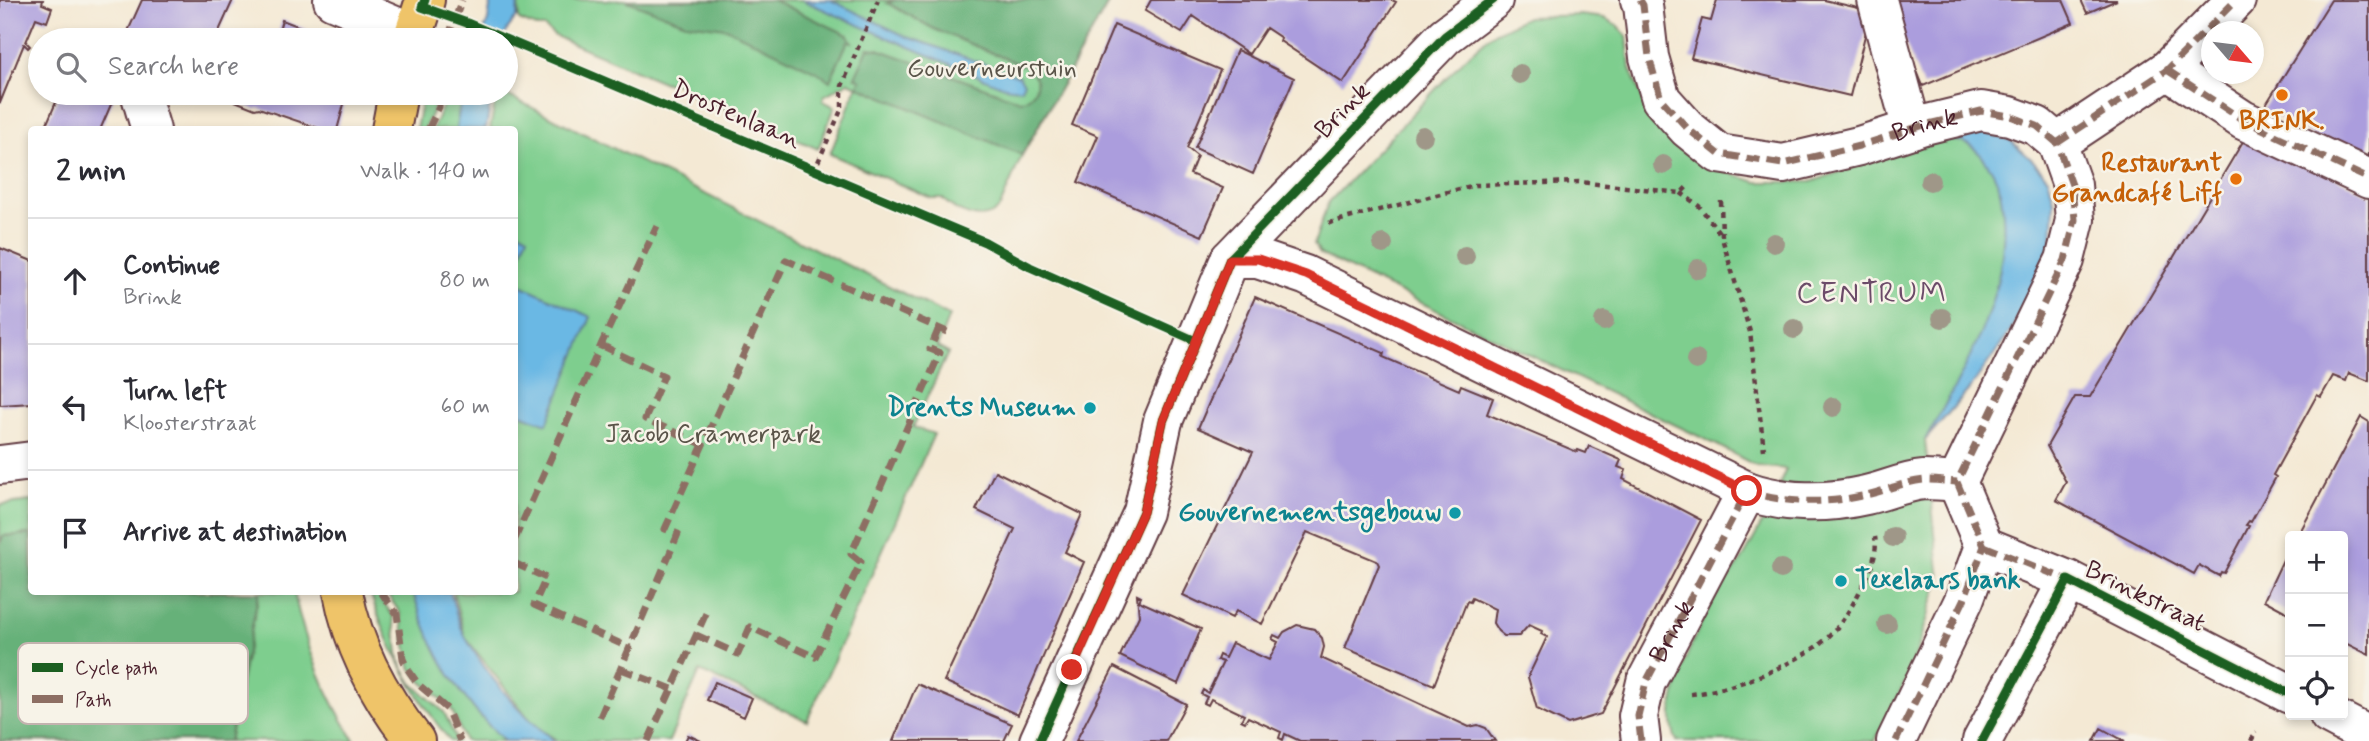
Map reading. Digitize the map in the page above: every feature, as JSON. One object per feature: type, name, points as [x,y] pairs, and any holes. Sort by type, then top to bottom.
[{"type":"main road","points":[[392,126],[396,105]]},
{"type":"main road","points":[[344,595],[366,666],[395,716],[415,741]]},
{"type":"street","points":[[334,0],[417,25]]},
{"type":"street","name":"Brink","points":[[1230,259],[1445,36],[1493,0]]},
{"type":"street","points":[[1640,0],[1643,5],[1649,57],[1661,99],[1688,129],[1719,154]]},
{"type":"street","points":[[1877,0],[1912,129]]},
{"type":"street","points":[[1896,741],[1964,600],[1984,546],[1956,482],[2065,260],[2076,220],[2072,185],[2057,143],[2167,69],[2236,0]]},
{"type":"street","points":[[2167,69],[2243,120],[2369,179]]},
{"type":"street","name":"Brink","points":[[1719,154],[1783,164],[1859,146],[1981,111],[2010,116],[2036,126],[2057,143]]},
{"type":"street","points":[[1039,741],[1143,512],[1163,421],[1230,259],[1258,259],[1306,275],[1758,495],[1819,501],[1867,495],[1924,480],[1956,482]]},
{"type":"street","points":[[0,465],[28,462]]},
{"type":"street","name":"Brink","points":[[1639,729],[1646,682],[1758,495]]},
{"type":"street","points":[[1984,546],[2068,580]]},
{"type":"street","name":"Brinkstraat","points":[[1982,741],[2068,580],[2285,691]]},
{"type":"street","points":[[2339,720],[2369,736]]},
{"type":"path","points":[[814,171],[842,108],[842,86],[878,0]]},
{"type":"path","points":[[1681,193],[1719,154]]},
{"type":"path","points":[[1719,154],[1722,237],[1750,332],[1758,495]]},
{"type":"path","points":[[1323,224],[1475,185],[1579,182],[1681,193],[1699,206],[1722,237]]},
{"type":"path","points":[[1639,729],[1680,695],[1710,692],[1772,671],[1821,643],[1850,611],[1870,572],[1877,546],[1867,495]]},
{"type":"path","points":[[2251,741],[2256,732]]},
{"type":"green space","name":"Gouverneurstuin","points":[[518,0],[1110,0],[1022,155],[1000,207],[994,213],[978,217],[954,208],[942,198],[931,198],[830,154],[857,86],[849,82],[824,96],[823,101],[835,107],[818,149],[779,132],[771,125],[761,124],[686,92],[677,83],[665,83],[555,36],[544,27],[536,27],[519,20]]},
{"type":"green space","points":[[625,0],[773,0],[848,35],[852,42],[848,41],[830,81],[817,72],[726,28],[686,23]]},
{"type":"green space","points":[[896,0],[1110,0],[1022,155],[857,86],[861,80],[855,77],[868,48],[878,49],[1021,101],[1035,89],[1036,78],[1029,68],[934,29],[887,3]]},
{"type":"green space","points":[[1580,15],[1604,18],[1617,25],[1627,36],[1630,69],[1644,102],[1715,168],[1756,182],[1811,182],[1928,141],[1984,132],[2011,141],[2048,178],[2054,201],[1972,386],[1925,440],[1940,579],[1911,670],[1875,741],[1677,741],[1672,725],[1673,706],[1684,662],[1714,600],[1758,531],[1786,469],[1756,466],[1320,254],[1314,244],[1328,203],[1465,58],[1492,34],[1527,17]]},
{"type":"green space","name":"Jacob Cramerpark","points":[[518,100],[949,316],[937,347],[948,353],[913,427],[934,434],[807,721],[700,671],[669,741],[558,741],[534,725],[465,637],[454,595],[518,595],[518,126],[491,126],[495,105],[518,105]]},
{"type":"green space","points":[[421,105],[435,105],[425,126],[417,126]]},
{"type":"green space","points":[[442,105],[460,105],[456,126],[434,126]]},
{"type":"green space","points":[[28,501],[28,534],[3,536],[0,544],[0,505]]},
{"type":"green space","points":[[28,534],[28,595],[258,595],[248,647],[248,643],[18,643],[18,724],[232,724],[229,741],[0,741],[0,544],[3,536]]},
{"type":"green space","points":[[258,595],[295,595],[317,669],[334,706],[355,741],[229,741],[232,724],[248,724],[248,647]]},
{"type":"green space","points":[[371,595],[378,595],[393,616],[401,663]]},
{"type":"green space","points":[[388,595],[414,595],[428,633],[448,673],[474,709],[505,741],[465,741],[451,708],[421,681],[410,667],[400,613]]},
{"type":"green space","points":[[406,674],[412,683],[444,712],[457,741],[450,741],[425,706]]},
{"type":"water","points":[[491,0],[518,0],[517,17],[508,28],[485,28]]},
{"type":"water","points":[[802,0],[831,0],[905,36],[1019,76],[1024,83],[1021,88],[1000,85]]},
{"type":"water","points":[[460,105],[490,105],[486,126],[456,126]]},
{"type":"water","points":[[1984,132],[2011,141],[2048,178],[2054,201],[2052,248],[2011,330],[1972,386],[1925,440],[1981,332],[1999,275],[2003,245],[2000,191],[1994,174],[1984,159],[1965,143],[1949,140],[1928,141]]},
{"type":"water","points":[[518,231],[528,236],[518,260]]},
{"type":"water","points":[[518,284],[591,317],[547,424],[518,413]]},
{"type":"water","points":[[414,595],[451,595],[463,633],[484,667],[517,707],[555,741],[505,741],[474,709],[448,672]]},
{"type":"building","points":[[0,0],[43,0],[42,4],[52,8],[47,22],[36,18],[32,28],[28,28],[28,48],[24,44],[0,103]]},
{"type":"building","points":[[142,0],[233,0],[220,28],[129,28]]},
{"type":"building","points":[[1151,0],[1396,2],[1343,83],[1280,41],[1281,38],[1266,28],[1249,54],[1193,16],[1182,33],[1145,11]]},
{"type":"building","points":[[1717,0],[1824,0],[1871,11],[1850,96],[1691,58],[1702,19],[1711,21]]},
{"type":"building","points":[[1888,0],[2063,0],[2073,23],[1923,86]]},
{"type":"building","points":[[2081,0],[2117,0],[2087,13]]},
{"type":"building","points":[[2331,0],[2369,0],[2369,165],[2263,109]]},
{"type":"building","points":[[282,20],[303,28],[280,28]]},
{"type":"building","points":[[1114,25],[1220,70],[1187,148],[1197,156],[1190,174],[1223,188],[1202,236],[1078,182],[1098,136],[1072,125]]},
{"type":"building","points":[[1237,50],[1294,78],[1253,174],[1195,148]]},
{"type":"building","points":[[55,105],[111,105],[102,126],[46,126]]},
{"type":"building","points":[[245,105],[344,105],[338,126],[312,126]]},
{"type":"building","points":[[2248,133],[2369,195],[2369,381],[2349,373],[2346,381],[2333,376],[2321,397],[2317,395],[2273,475],[2276,477],[2251,522],[2246,525],[2249,526],[2224,573],[2221,572],[2219,576],[2199,565],[2194,574],[2056,500],[2066,482],[2047,446],[2075,397],[2090,397]]},
{"type":"building","points":[[0,248],[28,259],[28,403],[0,405]]},
{"type":"building","name":"Gouvernementsgebouw","points":[[1255,297],[1384,353],[1383,357],[1459,390],[1461,385],[1493,398],[1487,414],[1577,452],[1586,453],[1589,446],[1621,460],[1618,467],[1626,470],[1623,479],[1701,520],[1601,714],[1568,724],[1537,709],[1528,677],[1547,637],[1541,634],[1542,631],[1529,625],[1519,636],[1504,636],[1493,623],[1495,609],[1472,598],[1470,602],[1467,601],[1434,685],[1345,648],[1379,565],[1377,561],[1307,532],[1262,624],[1236,611],[1232,618],[1183,595],[1253,452],[1198,428]]},
{"type":"building","points":[[2361,417],[2369,422],[2369,655],[2348,644],[2348,531],[2301,531]]},
{"type":"building","points":[[995,471],[1082,514],[1065,552],[1084,562],[1018,715],[944,681],[1015,529],[976,510]]},
{"type":"building","points":[[2285,556],[2285,611],[2264,600]]},
{"type":"building","points":[[1137,595],[1141,597],[1139,601],[1201,629],[1178,684],[1120,656],[1139,616]]},
{"type":"building","points":[[1297,625],[1314,629],[1322,638],[1324,647],[1321,658],[1469,727],[1478,725],[1486,728],[1495,741],[1300,741],[1285,734],[1283,740],[1279,738],[1281,732],[1248,717],[1245,722],[1241,720],[1244,715],[1211,699],[1208,705],[1204,703],[1207,697],[1201,694],[1203,690],[1208,693],[1223,662],[1217,660],[1219,655],[1225,658],[1232,643],[1269,660],[1278,642],[1272,639],[1274,635],[1280,638],[1284,632]]},
{"type":"building","points":[[1114,667],[1186,704],[1166,741],[1076,741]]},
{"type":"building","points":[[715,682],[752,698],[744,717],[707,700]]},
{"type":"building","points":[[917,684],[1012,724],[1004,741],[893,741]]},
{"type":"building","points":[[2101,728],[2119,738],[2125,741],[2094,741]]},
{"type":"building","points":[[688,735],[701,741],[685,741]]},
{"type":"marked path","points":[[452,28],[462,0]]},
{"type":"marked path","points":[[1640,0],[1643,5],[1649,57],[1661,99],[1688,129],[1719,154],[1783,164],[1859,146],[1924,125],[1981,111],[2010,116],[2037,126],[2057,143],[2072,185],[2075,220],[2065,260],[1957,482],[1984,546],[1964,600],[1896,741]]},
{"type":"marked path","points":[[2057,143],[2167,70],[2236,0]]},
{"type":"marked path","points":[[2167,70],[2243,120],[2369,179]]},
{"type":"marked path","points":[[430,126],[439,105]]},
{"type":"marked path","points":[[518,532],[657,226]]},
{"type":"marked path","points":[[1230,259],[1258,259],[1305,275],[1747,491],[1776,498],[1821,501],[1866,495],[1916,481],[1957,482]]},
{"type":"marked path","points":[[600,717],[678,534],[665,529],[786,260],[947,332]]},
{"type":"marked path","points":[[696,635],[738,654],[750,627],[815,657],[861,562],[851,554],[940,353],[930,349],[939,328]]},
{"type":"marked path","points":[[601,345],[664,376],[645,419],[702,444]]},
{"type":"marked path","points":[[1641,741],[1638,716],[1646,682],[1747,491]]},
{"type":"marked path","points":[[1984,546],[2068,580]]},
{"type":"marked path","points":[[518,565],[546,578],[534,605],[630,648]]},
{"type":"marked path","points":[[383,595],[397,614],[403,659],[407,668],[418,684],[447,709],[460,741]]},
{"type":"marked path","points":[[648,741],[708,609]]},
{"type":"marked path","points":[[621,669],[672,689]]},
{"type":"cycle path","name":"Drostenlaan","points":[[425,0],[422,7],[479,28]]},
{"type":"cycle path","points":[[1039,741],[1143,512],[1163,421],[1230,259],[1445,36],[1493,0]]},
{"type":"cycle path","name":"Drostenlaan","points":[[518,45],[985,242],[1030,267],[1196,341]]},
{"type":"cycle path","points":[[1982,741],[2068,580],[2285,691]]},
{"type":"place","name":"BRINK.","points":[[2282,95]]},
{"type":"place","name":"Restaurant Grandcafé Liff","points":[[2236,179]]},
{"type":"place","name":"Drents Museum","points":[[1090,408]]},
{"type":"place","name":"Gouvernementsgebouw","points":[[1455,513]]},
{"type":"place","name":"Texelaars bank","points":[[1841,581]]},
{"type":"district","name":"CENTRUM","points":[[1872,293]]},
{"type":"route","points":[[1072,670],[1143,512],[1163,421],[1230,259],[1258,259],[1306,275],[1747,491]]}]
